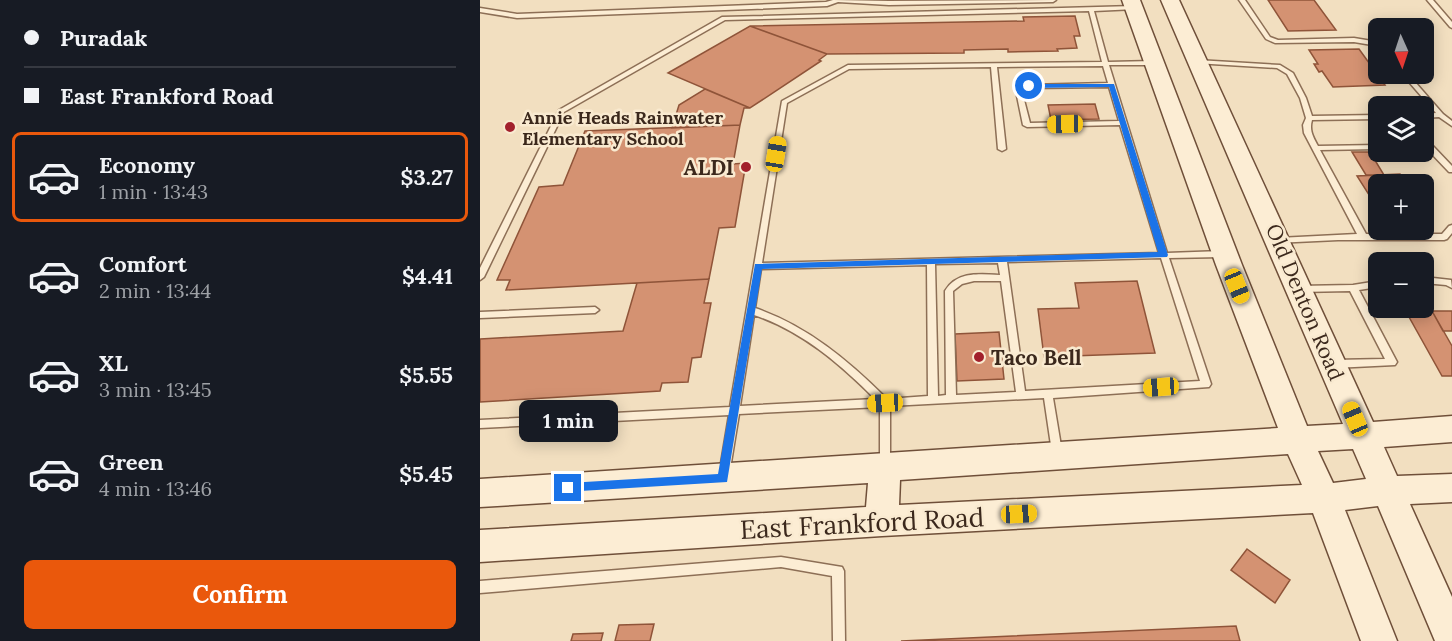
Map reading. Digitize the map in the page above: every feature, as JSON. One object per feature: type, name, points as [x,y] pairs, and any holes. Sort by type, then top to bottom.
[{"type":"main road","name":"Old Denton Road","points":[[1170,0],[1452,638]]},
{"type":"main road","points":[[1133,4],[1224,254],[1297,439],[1324,498],[1379,641]]},
{"type":"main road","points":[[1154,63],[1197,62]]},
{"type":"main road","points":[[480,494],[885,469],[1452,429]]},
{"type":"main road","points":[[882,521],[885,469]]},
{"type":"main road","name":"East Frankford Road","points":[[480,546],[882,521],[1324,498],[1387,490],[1452,488]]},
{"type":"lane","points":[[480,10],[517,16],[739,4],[827,4],[839,0],[889,3],[1053,0]]},
{"type":"lane","points":[[1242,0],[1268,38],[1277,42],[1354,40],[1368,42]]},
{"type":"lane","points":[[1430,0],[1452,26]]},
{"type":"lane","points":[[480,277],[561,111],[724,18],[1091,9],[1133,4]]},
{"type":"lane","points":[[480,424],[933,401],[1206,384],[1163,255],[1091,9]]},
{"type":"lane","points":[[1197,62],[1278,66],[1290,73],[1309,118],[1308,133],[1364,237]]},
{"type":"lane","points":[[723,479],[784,102],[848,67],[1154,63]]},
{"type":"lane","points":[[994,65],[1002,149]]},
{"type":"lane","points":[[1414,84],[1440,115],[1452,124]]},
{"type":"lane","points":[[1112,85],[1029,86],[1020,96],[1027,125],[1123,123]]},
{"type":"lane","points":[[1434,115],[1440,115]]},
{"type":"lane","points":[[1309,118],[1368,117]]},
{"type":"lane","points":[[1316,148],[1368,147]]},
{"type":"lane","points":[[1434,152],[1452,170]]},
{"type":"lane","points":[[1278,241],[1338,237],[1444,237],[1452,228]]},
{"type":"lane","points":[[758,266],[1224,254]]},
{"type":"lane","points":[[1002,259],[1021,396]]},
{"type":"lane","points":[[931,262],[933,401]]},
{"type":"lane","points":[[951,399],[950,291],[952,285],[959,280],[1005,278]]},
{"type":"lane","points":[[1434,281],[1448,282],[1452,285]]},
{"type":"lane","points":[[1299,289],[1368,286]]},
{"type":"lane","points":[[1332,364],[1392,362],[1353,288]]},
{"type":"lane","points":[[480,315],[595,310]]},
{"type":"lane","points":[[751,310],[777,318],[852,369],[885,403],[885,469]]},
{"type":"lane","points":[[1048,394],[1058,457]]},
{"type":"lane","points":[[480,587],[781,562],[838,571],[839,641]]},
{"type":"building","points":[[1268,0],[1314,0],[1336,30],[1288,31]]},
{"type":"building","points":[[1075,16],[1080,36],[1074,36],[1077,48],[1057,49],[1058,51],[1008,52],[1008,49],[964,50],[964,53],[827,54],[750,26],[1024,21],[1023,17]]},
{"type":"building","points":[[750,26],[827,54],[819,60],[821,61],[750,108],[668,73]]},
{"type":"building","points":[[1359,49],[1368,61],[1368,84],[1385,85],[1333,87],[1322,71],[1319,72],[1314,64],[1318,64],[1309,50]]},
{"type":"building","points":[[705,89],[750,108],[744,108],[740,125],[672,128],[679,105]]},
{"type":"building","points":[[1095,104],[1099,119],[1051,120],[1048,105]]},
{"type":"building","points":[[740,125],[733,164],[746,163],[735,227],[719,228],[709,279],[506,290],[510,280],[497,280],[539,187],[563,185],[585,131]]},
{"type":"building","points":[[1352,152],[1368,152],[1368,162],[1376,162],[1383,174],[1366,175]]},
{"type":"building","points":[[1368,175],[1368,193],[1357,176]]},
{"type":"building","points":[[709,279],[704,303],[711,303],[701,357],[692,358],[688,382],[662,383],[660,391],[480,402],[480,339],[623,331],[637,283]]},
{"type":"building","points":[[1137,281],[1155,353],[1044,357],[1038,309],[1079,308],[1075,283]]},
{"type":"building","points":[[1434,311],[1452,311],[1452,331],[1443,331]]},
{"type":"building","points":[[1434,314],[1452,346],[1452,376],[1442,376],[1410,318],[1434,318]]},
{"type":"building","name":"Taco Bell","points":[[999,332],[1004,379],[957,381],[955,334]]},
{"type":"building","points":[[1247,549],[1290,580],[1275,603],[1231,570]]},
{"type":"building","points":[[654,624],[650,641],[615,641],[619,625]]},
{"type":"building","points":[[1236,626],[1240,641],[901,641]]},
{"type":"building","points":[[603,633],[601,641],[571,641],[573,634]]},
{"type":"place","name":"Annie Heads Rainwater Elementary School","points":[[510,127]]},
{"type":"place","name":"ALDI","points":[[746,167]]},
{"type":"place","name":"Taco Bell","points":[[979,357]]},
{"type":"route","points":[[568,488],[723,479],[758,266],[1163,255],[1112,85],[1029,86]]}]
